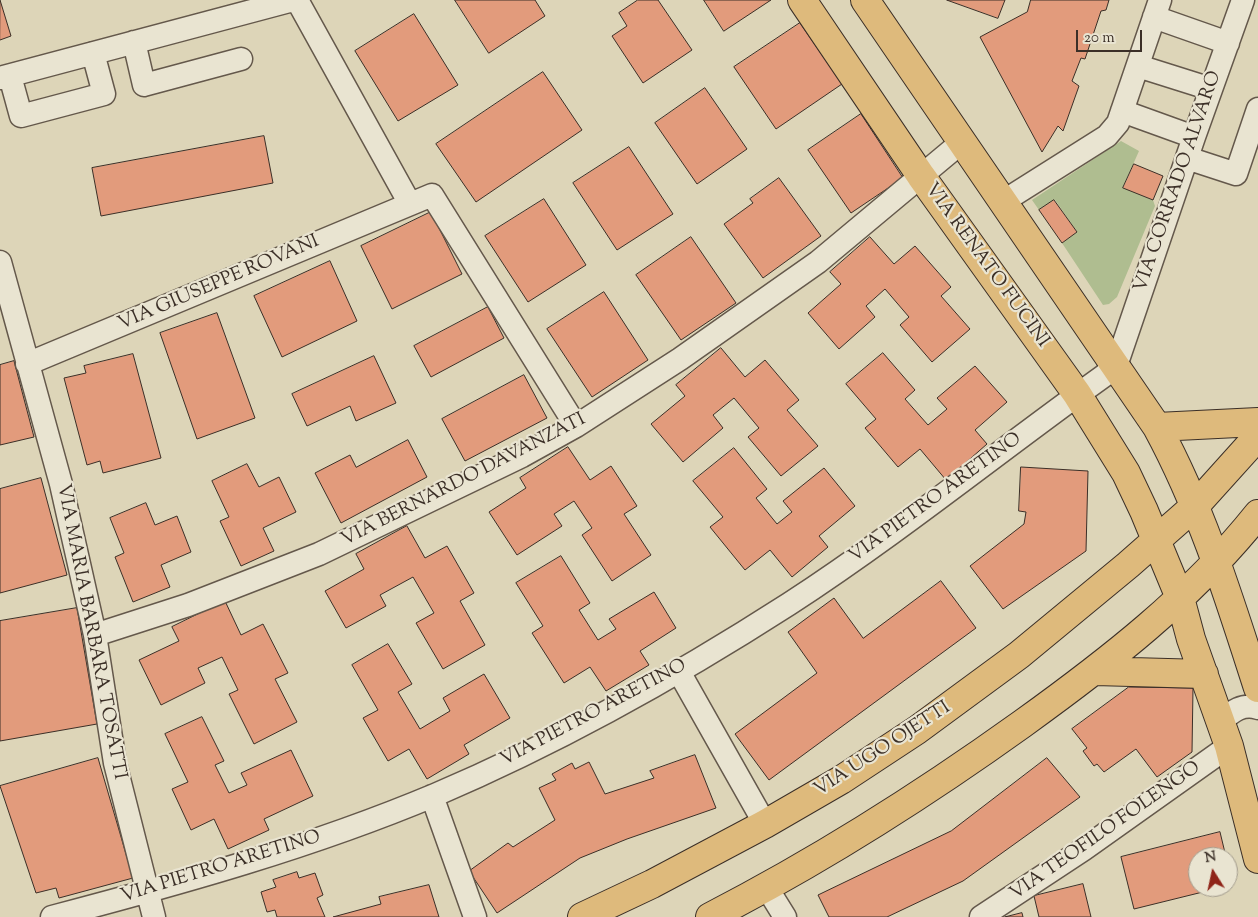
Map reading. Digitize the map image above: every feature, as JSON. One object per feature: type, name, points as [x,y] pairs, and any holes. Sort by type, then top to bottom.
[{"type":"main road","name":"VIA RENATO FUCINI","points":[[802,0],[921,176],[1077,394],[1126,473],[1180,598],[1225,734],[1258,859]]},
{"type":"main road","points":[[865,0],[1114,363],[1177,464],[1218,562],[1258,688]]},
{"type":"main road","points":[[1156,428],[1258,422]]},
{"type":"main road","points":[[1195,506],[1258,436]]},
{"type":"main road","name":"VIA UGO OJETTI","points":[[582,917],[652,884],[765,824],[841,780],[917,730],[1019,655],[1195,506]]},
{"type":"main road","points":[[710,917],[766,888],[960,768],[1095,671],[1144,632],[1218,562],[1258,514]]},
{"type":"main road","points":[[1095,671],[1204,674]]},
{"type":"street","points":[[93,53],[104,94],[21,116],[5,77],[93,53],[134,42],[295,0],[410,204]]},
{"type":"street","name":"VIA CORRADO ALVARO","points":[[1077,394],[1105,375],[1119,357],[1190,147],[1243,0]]},
{"type":"street","points":[[1004,201],[1107,136],[1118,123],[1157,9],[1228,43]]},
{"type":"street","points":[[134,42],[144,85],[241,59]]},
{"type":"street","points":[[1138,66],[1211,89]]},
{"type":"street","points":[[1122,111],[1236,174],[1258,109]]},
{"type":"street","name":"VIA BERNARDO DAVANZATI","points":[[95,635],[188,605],[319,554],[513,460],[576,426],[680,359],[818,262],[963,141]]},
{"type":"street","name":"VIA GIUSEPPE ROVANI","points":[[28,364],[432,195],[576,426]]},
{"type":"street","name":"VIA MARIA BARBARA TOSATTI","points":[[0,262],[61,484],[95,635],[115,762],[154,917]]},
{"type":"street","name":"VIA PIETRO ARETINO","points":[[52,917],[147,892],[290,849],[432,796],[562,734],[743,632],[838,571],[943,497],[1077,394]]},
{"type":"street","points":[[678,670],[765,824]]},
{"type":"street","name":"VIA TEOFILO FOLENGO","points":[[981,917],[1084,850],[1225,734],[1239,708],[1249,706],[1258,708]]},
{"type":"street","points":[[432,796],[475,917]]},
{"type":"street","points":[[766,888],[785,917]]},
{"type":"green space","points":[[1121,141],[1139,151],[1123,187],[1153,200],[1155,206],[1117,297],[1109,304],[1103,305],[1062,243],[1077,232],[1055,200],[1039,210],[1032,200]]},
{"type":"building","points":[[0,0],[11,36],[0,40]]},
{"type":"building","points":[[455,0],[535,0],[545,16],[489,53]]},
{"type":"building","points":[[638,0],[658,0],[692,50],[643,83],[612,36],[627,26],[619,13]]},
{"type":"building","points":[[704,0],[771,0],[724,31]]},
{"type":"building","points":[[947,0],[1005,0],[998,18]]},
{"type":"building","points":[[1031,0],[1109,0],[1106,10],[1101,11],[1085,59],[1081,58],[1072,81],[1079,86],[1063,131],[1058,126],[1042,152],[980,37],[1027,12]]},
{"type":"building","points":[[414,14],[458,85],[398,121],[355,51]]},
{"type":"building","points":[[800,23],[842,84],[776,129],[734,67]]},
{"type":"building","points":[[543,72],[582,130],[476,202],[436,144]]},
{"type":"building","points":[[705,88],[747,149],[697,184],[655,123]]},
{"type":"building","points":[[861,114],[903,178],[851,213],[808,150]]},
{"type":"building","points":[[264,136],[273,183],[101,216],[92,168]]},
{"type":"building","points":[[629,147],[673,214],[617,250],[573,183]]},
{"type":"building","points":[[1134,164],[1163,176],[1153,200],[1123,188]]},
{"type":"building","points":[[779,178],[821,236],[763,278],[724,224],[753,203],[750,199]]},
{"type":"building","points":[[544,199],[586,265],[528,302],[485,236]]},
{"type":"building","points":[[1054,200],[1077,232],[1062,243],[1039,210]]},
{"type":"building","points":[[431,212],[462,274],[392,309],[361,246]]},
{"type":"building","points":[[691,237],[736,303],[681,340],[636,275]]},
{"type":"building","points":[[870,237],[894,264],[915,246],[951,287],[941,296],[970,329],[932,362],[900,325],[909,317],[885,289],[866,306],[875,317],[839,349],[808,313],[841,284],[830,272]]},
{"type":"building","points":[[330,261],[357,321],[282,357],[254,296]]},
{"type":"building","points":[[604,292],[648,360],[592,397],[547,329]]},
{"type":"building","points":[[488,307],[504,338],[431,377],[414,346]]},
{"type":"building","points":[[217,313],[255,418],[197,439],[160,333]]},
{"type":"building","points":[[721,348],[745,377],[765,360],[799,400],[787,410],[818,446],[781,476],[748,437],[759,428],[734,398],[713,415],[723,428],[683,462],[651,424],[685,396],[676,385]]},
{"type":"building","points":[[883,353],[915,390],[905,399],[928,425],[947,409],[937,398],[975,366],[1007,402],[975,430],[987,444],[946,480],[920,449],[898,467],[865,428],[876,419],[846,384]]},
{"type":"building","points":[[133,354],[161,458],[103,473],[100,461],[87,465],[64,378],[86,373],[84,366]]},
{"type":"building","points":[[374,356],[396,403],[356,421],[350,406],[307,426],[292,394]]},
{"type":"building","points":[[14,361],[34,437],[0,445],[0,365]]},
{"type":"building","points":[[524,375],[547,418],[465,461],[442,419]]},
{"type":"building","points":[[408,440],[427,477],[341,523],[315,473],[350,455],[356,467]]},
{"type":"building","points":[[568,447],[590,480],[611,466],[637,506],[624,514],[651,555],[612,581],[582,535],[592,528],[574,501],[554,514],[562,526],[517,555],[489,512],[526,488],[520,478]]},
{"type":"building","points":[[734,448],[767,489],[756,498],[777,524],[792,512],[783,501],[824,468],[855,506],[819,536],[828,547],[792,577],[770,550],[745,570],[710,527],[723,517],[693,481]]},
{"type":"building","points":[[247,464],[259,487],[279,477],[296,512],[263,528],[274,551],[241,566],[220,521],[229,517],[212,481]]},
{"type":"building","points":[[1021,467],[1088,471],[1086,551],[1003,609],[970,566],[1024,524],[1026,512],[1019,511]]},
{"type":"building","points":[[41,478],[67,575],[0,593],[0,489]]},
{"type":"building","points":[[146,503],[155,525],[177,516],[191,552],[161,565],[170,587],[133,602],[115,557],[124,553],[110,518]]},
{"type":"building","points":[[407,526],[425,558],[447,546],[474,593],[460,601],[485,645],[443,669],[416,623],[434,613],[413,577],[380,595],[386,606],[346,628],[325,591],[364,569],[356,554]]},
{"type":"building","points":[[561,556],[590,603],[579,610],[598,640],[616,629],[609,619],[654,592],[676,628],[640,651],[649,665],[606,691],[590,667],[564,683],[532,633],[543,626],[516,583]]},
{"type":"building","points":[[941,581],[976,628],[769,780],[735,734],[817,673],[788,632],[834,598],[863,638]]},
{"type":"building","points":[[225,601],[241,635],[263,624],[288,673],[275,679],[297,722],[254,744],[229,694],[238,690],[222,657],[198,668],[205,683],[161,705],[139,660],[179,641],[172,627]]},
{"type":"building","points":[[77,608],[97,724],[0,741],[0,621]]},
{"type":"building","points":[[388,644],[412,684],[398,692],[420,729],[450,711],[443,698],[484,674],[510,718],[464,745],[469,754],[427,779],[409,749],[388,761],[363,718],[378,710],[352,665]]},
{"type":"building","points":[[1129,687],[1193,688],[1192,752],[1157,777],[1136,749],[1104,772],[1097,764],[1094,766],[1083,751],[1087,748],[1072,729]]},
{"type":"building","points":[[202,717],[224,761],[215,765],[229,793],[247,785],[241,773],[291,750],[313,796],[264,819],[269,830],[228,849],[214,819],[191,830],[172,789],[188,782],[165,734]]},
{"type":"building","points":[[695,755],[716,808],[627,839],[580,858],[497,913],[469,871],[508,843],[513,847],[555,820],[539,788],[556,780],[552,774],[572,763],[575,769],[589,762],[605,794],[654,778],[650,771]]},
{"type":"building","points":[[98,758],[133,878],[59,898],[56,888],[36,893],[0,786]]},
{"type":"building","points":[[1047,758],[1080,797],[963,881],[887,917],[829,917],[818,895],[951,831]]},
{"type":"building","points":[[1220,832],[1224,847],[1188,847],[1188,896],[1134,909],[1121,857]]},
{"type":"building","points":[[297,872],[299,878],[315,873],[323,895],[317,898],[325,917],[277,917],[275,910],[267,912],[261,892],[276,887],[273,880]]},
{"type":"building","points":[[1083,884],[1091,917],[1039,917],[1034,896]]},
{"type":"building","points":[[429,885],[439,917],[333,917],[381,904],[379,897]]},
{"type":"building","points":[[1022,913],[1023,917],[1005,917]]}]
